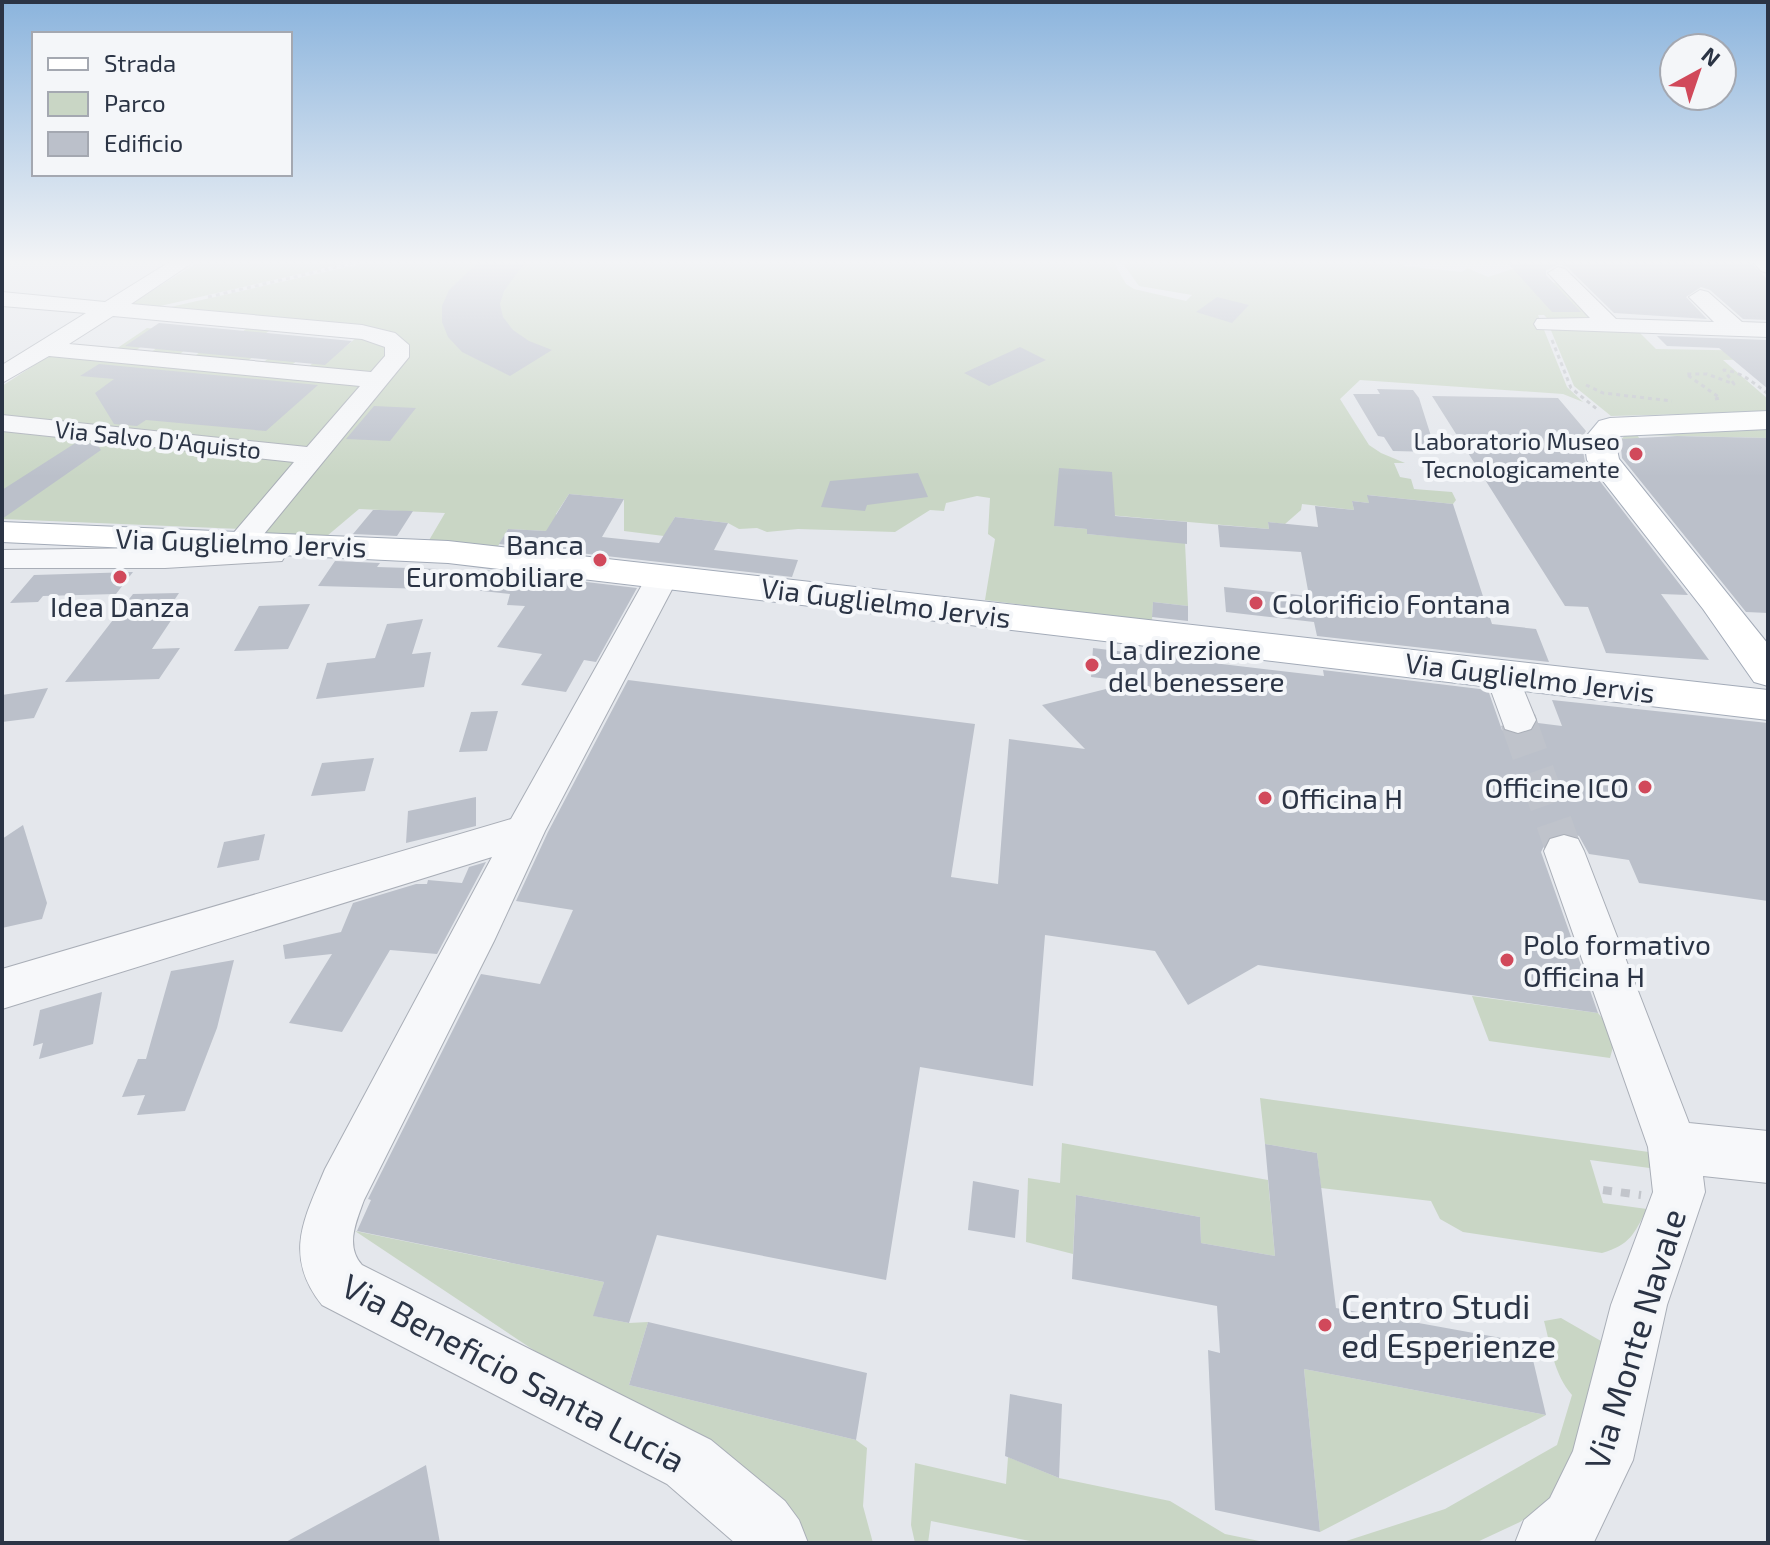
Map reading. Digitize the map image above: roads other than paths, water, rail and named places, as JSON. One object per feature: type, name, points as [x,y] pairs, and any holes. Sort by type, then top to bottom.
[{"type":"main road","points":[[1768,420],[1610,427],[1599,439],[1603,460],[1716,601],[1768,672]]},
{"type":"main road","name":"Via Guglielmo Jervis","points":[[2,532],[448,552],[1768,705]]},
{"type":"street","points":[[2,376],[71,333]]},
{"type":"street","points":[[102,354],[134,333]]},
{"type":"street","points":[[242,542],[397,357],[398,351],[392,341],[365,333]]},
{"type":"street","points":[[2,355],[102,354],[378,380]]},
{"type":"street","name":"Via Salvo D'Aquisto","points":[[2,423],[314,456]]},
{"type":"street","points":[[2,559],[165,559],[321,552],[336,546]]},
{"type":"street","name":"Via Beneficio Santa Lucia","points":[[663,576],[525,831],[479,928],[343,1187],[326,1232],[326,1261],[331,1275],[342,1285],[689,1462],[762,1524],[776,1543]]},
{"type":"street","points":[[1502,674],[1518,720]]},
{"type":"street","points":[[2,989],[525,831]]},
{"type":"street","name":"Via Monte Navale","points":[[1547,1543],[1572,1520],[1602,1460],[1639,1305],[1679,1192],[1673,1147],[1564,851]]},
{"type":"street","points":[[1673,1147],[1768,1157]]},
{"type":"tunnel","points":[[1518,720],[1564,851]]},
{"type":"place","name":"Laboratorio Museo Tecnologicamente","points":[[1636,454]]},
{"type":"place","name":"Banca Euromobiliare","points":[[600,560]]},
{"type":"place","name":"Idea Danza","points":[[120,577]]},
{"type":"place","name":"Colorificio Fontana","points":[[1256,603]]},
{"type":"place","name":"La direzione del benessere","points":[[1092,665]]},
{"type":"place","name":"Officine ICO","points":[[1645,787]]},
{"type":"place","name":"Officina H","points":[[1265,798]]},
{"type":"place","name":"Polo formativo Officina H","points":[[1507,960]]},
{"type":"place","name":"Centro Studi ed Esperienze","points":[[1325,1325]]}]
